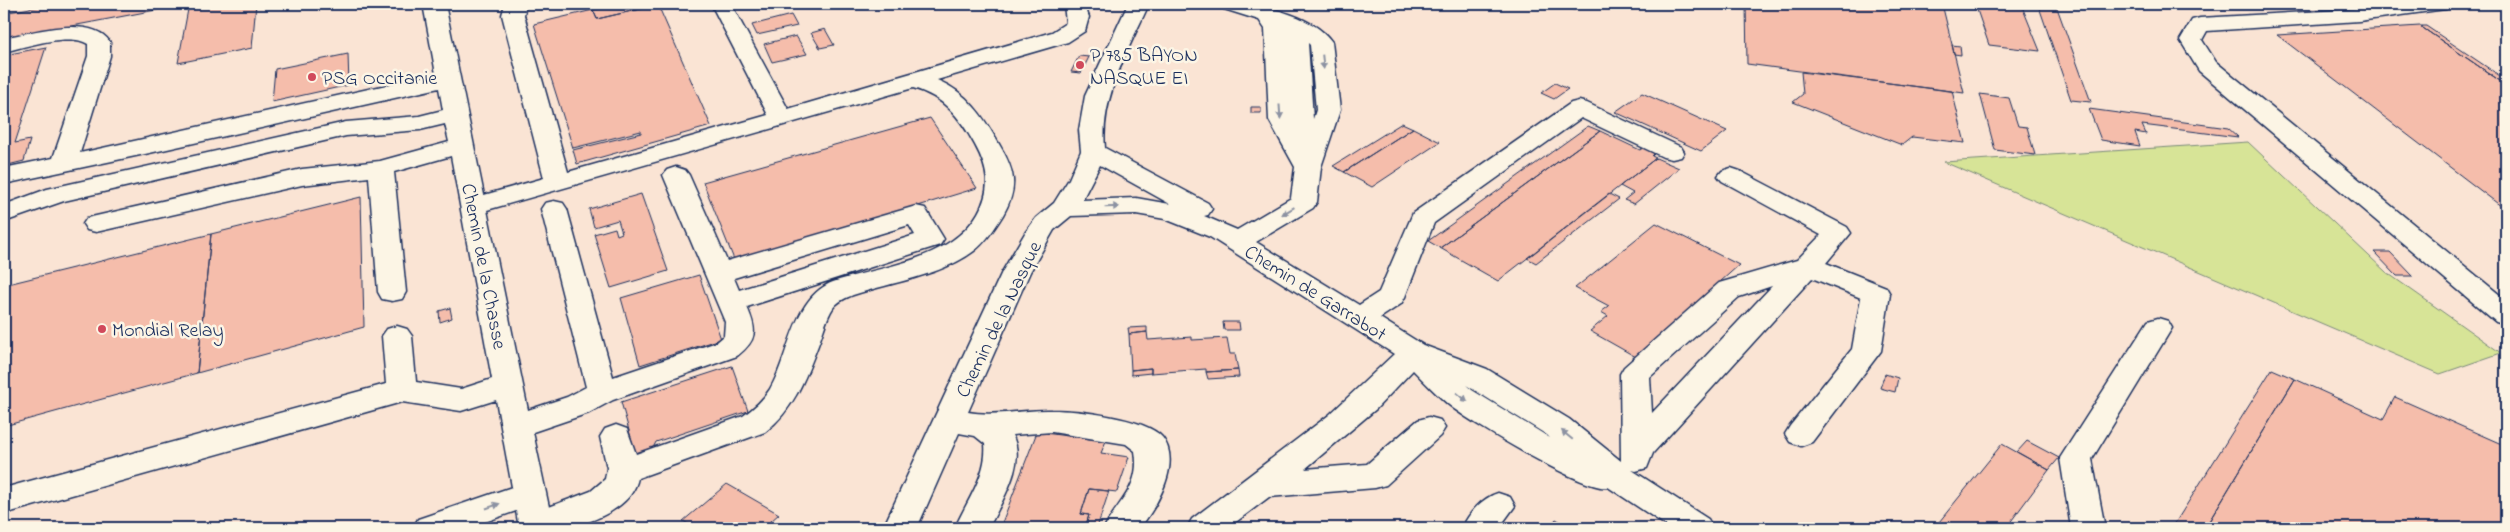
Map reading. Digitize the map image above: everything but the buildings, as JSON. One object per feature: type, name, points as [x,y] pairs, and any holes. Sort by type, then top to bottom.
[{"type":"street","name":"Chemin de la Chasse","points":[[434,4],[533,515]]},
{"type":"street","points":[[515,4],[513,15],[602,392]]},
{"type":"street","points":[[721,4],[781,118]]},
{"type":"street","points":[[474,206],[556,196],[781,118],[1066,35],[1077,26],[1078,21],[1074,4]]},
{"type":"street","name":"Chemin de la Nasque","points":[[900,528],[1016,272],[1034,239],[1046,224],[1064,208],[1082,179],[1093,152],[1091,130],[1097,96],[1138,4]]},
{"type":"street","points":[[1227,236],[1304,202],[1308,168],[1328,110],[1321,42],[1296,24],[1232,4]]},
{"type":"street","points":[[2438,4],[2359,15],[2200,25],[2190,40],[2207,66],[2506,316]]},
{"type":"street","points":[[1267,14],[1276,29],[1281,120],[1308,168]]},
{"type":"street","points":[[4,45],[76,32],[94,36],[99,42],[99,56],[64,164]]},
{"type":"street","points":[[4,176],[448,79]]},
{"type":"street","points":[[623,471],[754,424],[766,417],[780,397],[813,321],[827,297],[848,287],[942,257],[962,248],[981,228],[992,210],[999,191],[1001,178],[998,166],[969,114],[959,101],[936,87],[911,80]]},
{"type":"street","points":[[1360,319],[1391,296],[1422,219],[1579,108],[1672,152]]},
{"type":"street","points":[[4,214],[56,194],[346,129],[420,123],[454,114]]},
{"type":"street","points":[[96,224],[302,176],[381,168],[461,146]]},
{"type":"street","name":"Chemin de Garrabot","points":[[1093,152],[1207,213],[1227,236]]},
{"type":"street","points":[[381,168],[392,292]]},
{"type":"street","points":[[516,426],[578,405],[602,392],[733,345],[739,340],[740,332],[731,302],[676,175]]},
{"type":"street","points":[[1637,449],[1838,233],[1731,176]]},
{"type":"street","name":"Chemin de Garrabot","points":[[1064,208],[1136,206],[1171,212],[1227,236],[1414,352],[1461,398],[1545,450],[1632,488],[1696,528]]},
{"type":"street","points":[[718,273],[916,214],[931,239],[731,302]]},
{"type":"street","points":[[1632,488],[1637,449],[1635,374],[1729,290],[1809,266],[1876,294],[1866,351],[1801,434]]},
{"type":"street","points":[[2088,528],[2076,458],[2158,328]]},
{"type":"street","points":[[397,336],[402,391]]},
{"type":"street","points":[[1204,528],[1358,409],[1414,352]]},
{"type":"street","points":[[4,501],[402,391],[461,400],[508,385]]},
{"type":"street","points":[[949,420],[984,426],[1052,421],[1104,428],[1134,435],[1150,445],[1154,460],[1152,481],[1135,511],[1121,528]]},
{"type":"street","points":[[972,528],[1000,461],[1001,446],[994,434],[984,426]]},
{"type":"street","points":[[1260,485],[1375,476],[1428,428]]},
{"type":"street","points":[[430,528],[533,515],[604,500],[620,485],[623,471],[616,437]]},
{"type":"shaded area","points":[[4,4],[2506,4],[2506,528],[4,528]]},
{"type":"green space","points":[[2248,142],[2386,272],[2501,353],[2440,374],[1944,162]]},
{"type":"place","name":"P 785 BAYON NASQUE EI","points":[[1080,65]]},
{"type":"place","name":"PSG Occitanie","points":[[312,77]]},
{"type":"place","name":"Mondial Relay","points":[[102,329]]}]
